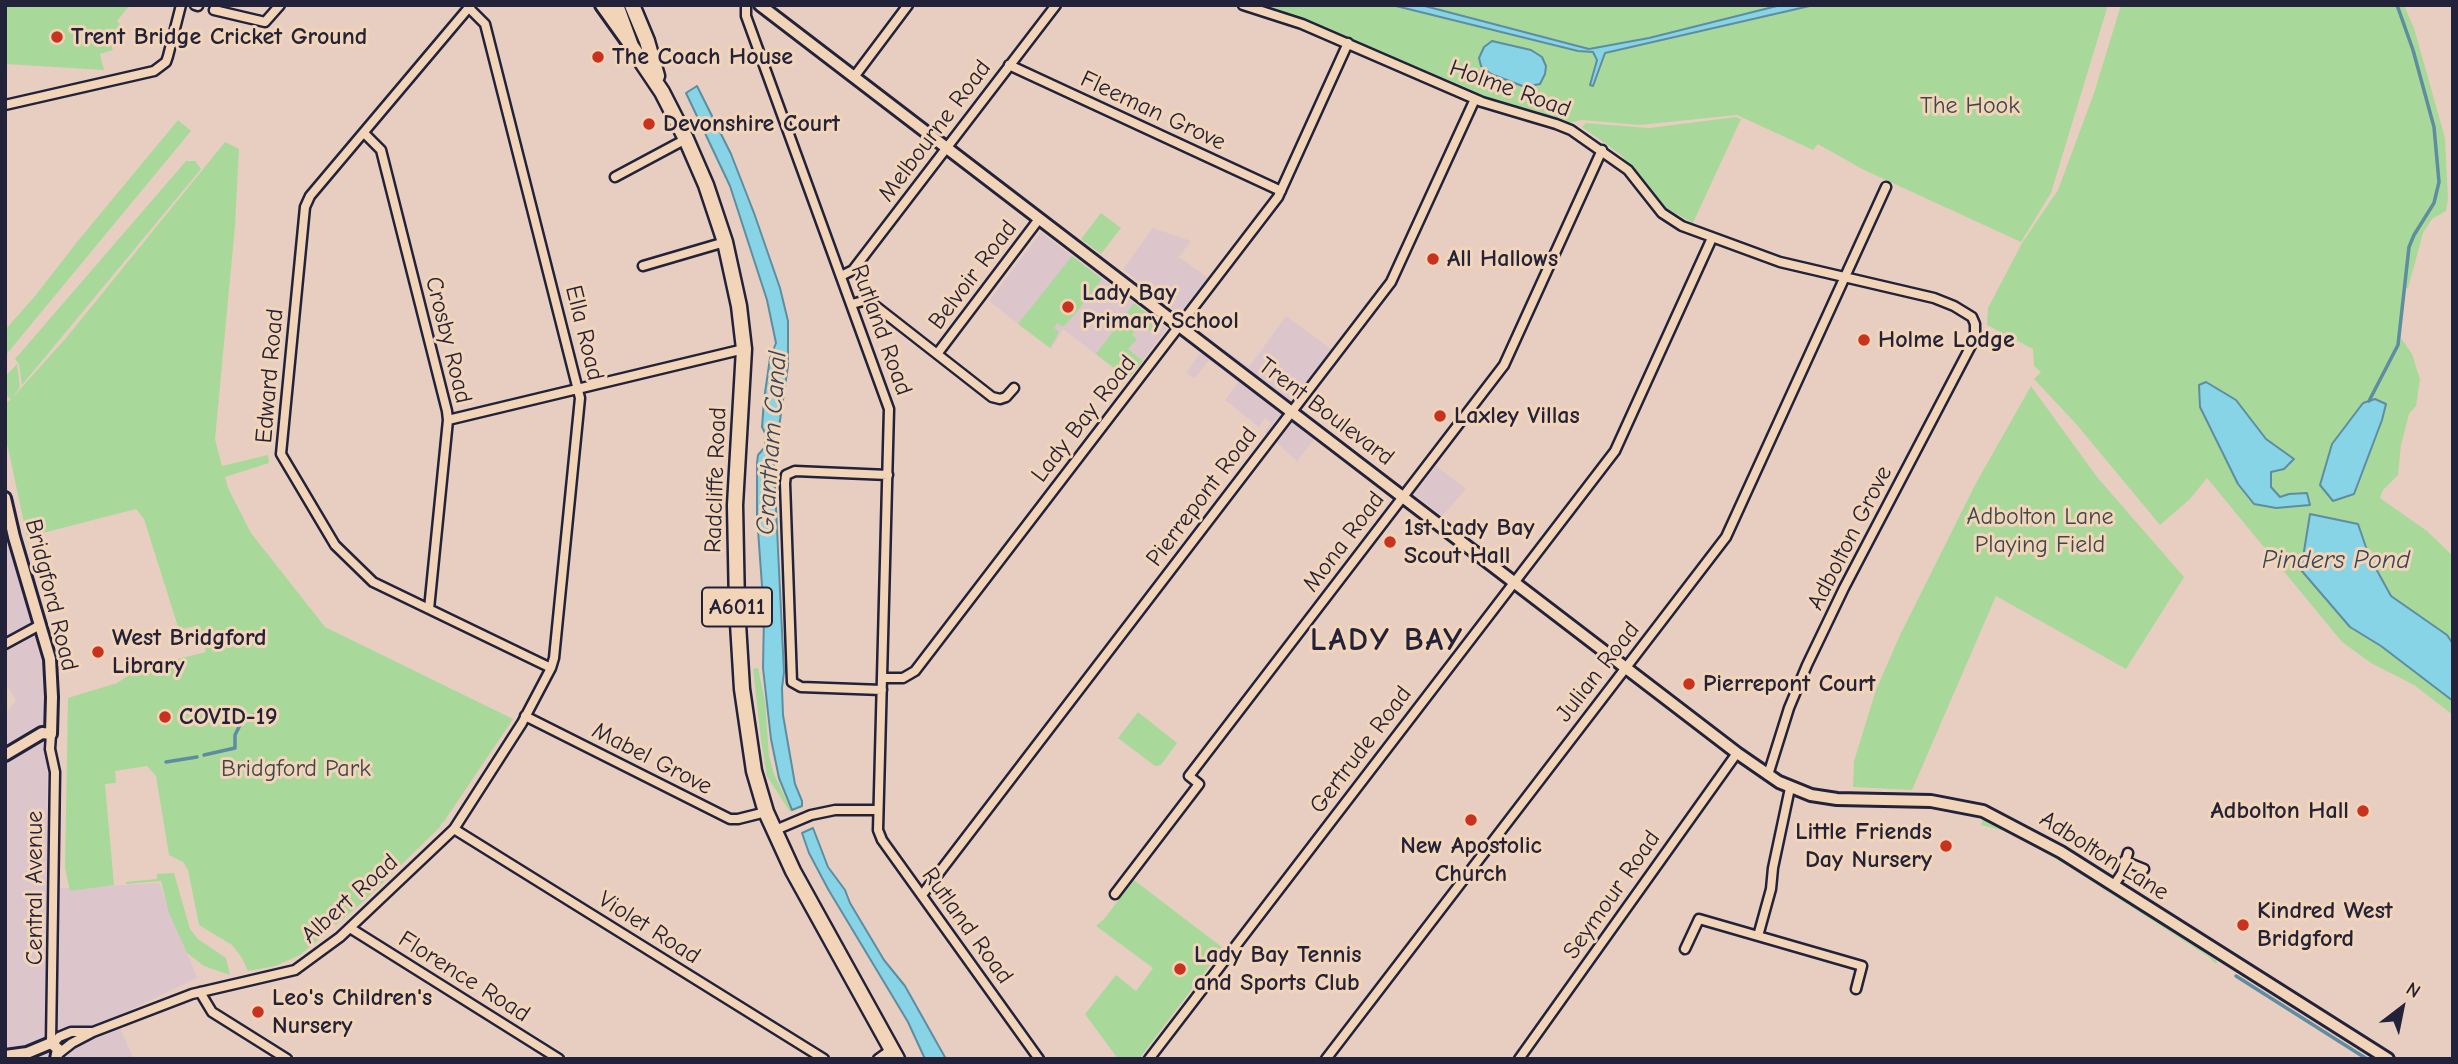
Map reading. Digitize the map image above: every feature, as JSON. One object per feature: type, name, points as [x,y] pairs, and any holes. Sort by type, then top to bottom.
[{"type":"highway","name":"Radcliffe Road","points":[[616,5],[631,46],[662,92],[706,185],[725,242],[739,306],[744,349],[735,505],[739,654],[747,735],[766,812],[793,871],[895,1054]]},
{"type":"highway","name":"Radcliffe Road","points":[[632,5],[647,41],[662,92]]},
{"type":"main road","name":"Radcliffe Road","points":[[602,5],[631,46]]},
{"type":"street","points":[[5,105],[154,71],[166,62],[181,5]]},
{"type":"street","points":[[214,10],[265,22],[280,5]]},
{"type":"street","name":"Rutland Road","points":[[746,5],[746,16],[889,409],[878,830],[882,840],[1039,1059]]},
{"type":"street","name":"Trent Boulevard","points":[[760,5],[1768,775]]},
{"type":"street","points":[[854,77],[908,5]]},
{"type":"street","name":"Melbourne Road","points":[[841,276],[853,271],[1056,5]]},
{"type":"street","name":"Holme Road","points":[[1243,5],[1302,24],[1475,99],[1556,124],[1602,150],[1628,170],[1662,213],[1682,226],[1780,262],[1934,298],[1965,312],[1975,324]]},
{"type":"street","name":"Edward Road","points":[[470,7],[310,196],[305,207],[281,454],[335,545],[373,582],[551,668]]},
{"type":"street","name":"Ella Road","points":[[470,7],[485,24],[580,398],[554,658],[525,716]]},
{"type":"street","name":"Lady Bay Road","points":[[882,678],[902,678],[915,671],[1271,207],[1281,191],[1348,43]]},
{"type":"street","name":"Fleeman Grove","points":[[1009,65],[1281,191]]},
{"type":"street","name":"Pierrepont Road","points":[[922,895],[1391,282],[1475,99]]},
{"type":"street","name":"Crosby Road","points":[[364,132],[381,150],[448,420],[429,609]]},
{"type":"street","points":[[615,177],[686,139]]},
{"type":"street","name":"Mona Road","points":[[1115,894],[1199,785],[1189,776],[1504,365],[1602,150]]},
{"type":"street","name":"Julian Road","points":[[1326,1059],[1726,537],[1886,187]]},
{"type":"street","name":"Belvoir Road","points":[[937,354],[1039,219]]},
{"type":"street","name":"Gertrude Road","points":[[1149,1059],[1615,451],[1712,238]]},
{"type":"street","points":[[643,267],[725,242]]},
{"type":"street","points":[[852,304],[863,301],[873,304],[992,397],[1006,397],[1014,388]]},
{"type":"street","name":"Adbolton Grove","points":[[1768,775],[1789,708],[1807,665],[1975,338],[1975,324]]},
{"type":"street","points":[[448,420],[744,349]]},
{"type":"street","points":[[882,690],[801,687],[792,681],[785,483],[786,475],[792,471],[888,475]]},
{"type":"street","name":"Bridgford Road","points":[[5,500],[52,670],[51,734]]},
{"type":"street","points":[[5,644],[40,625]]},
{"type":"street","name":"Mabel Grove","points":[[525,716],[730,819],[738,820],[766,812]]},
{"type":"street","name":"Albert Road","points":[[56,1058],[72,1043],[93,1032],[200,992],[295,970],[309,962],[350,928],[454,829],[525,716]]},
{"type":"street","points":[[5,755],[42,733],[51,734]]},
{"type":"street","name":"Central Avenue","points":[[49,1044],[55,772],[50,749],[51,734]]},
{"type":"street","name":"Seymour Road","points":[[1519,1059],[1737,753]]},
{"type":"street","name":"Adbolton Lane","points":[[1768,775],[1790,788],[1811,795],[1837,799],[1931,801],[1979,810],[2020,829],[2114,886],[2388,1059]]},
{"type":"street","points":[[1758,936],[1771,889],[1790,788]]},
{"type":"street","points":[[773,831],[811,815],[835,810],[878,810]]},
{"type":"street","name":"Violet Road","points":[[454,829],[824,1059]]},
{"type":"street","points":[[2114,886],[2122,873],[2126,857],[2144,869]]},
{"type":"street","points":[[1685,949],[1699,919],[1862,966],[1856,989]]},
{"type":"street","name":"Florence Road","points":[[350,928],[559,1059]]},
{"type":"street","points":[[200,992],[212,1012],[287,1059]]},
{"type":"street","name":"Albert Road","points":[[49,1044],[71,1031],[93,1032]]},
{"type":"street","points":[[5,1056],[27,1054],[49,1044],[57,1047],[56,1058]]},
{"type":"street","points":[[45,1059],[42,1054],[49,1044]]},
{"type":"street","points":[[878,1059],[895,1054]]},
{"type":"shaded area","points":[[1153,228],[1191,241],[1179,257],[1211,280],[1185,314],[1179,314],[1123,269]]},
{"type":"shaded area","name":"Lady Bay Primary School","points":[[1041,232],[1148,314],[1145,318],[1158,327],[1162,325],[1167,329],[1128,379],[1063,329],[1051,349],[989,301]]},
{"type":"shaded area","points":[[1286,316],[1334,351],[1293,407],[1322,430],[1297,461],[1265,432],[1271,423],[1265,418],[1259,427],[1225,400],[1238,382],[1209,360],[1195,378],[1186,373],[1205,346],[1218,357],[1224,349],[1249,367]]},
{"type":"shaded area","points":[[1436,466],[1466,489],[1442,516],[1414,494]]},
{"type":"shaded area","points":[[5,523],[47,675],[48,889],[159,883],[197,978],[115,1017],[134,1059],[5,1059],[5,715],[16,700],[5,683]]},
{"type":"green space","name":"Trent Bridge Cricket Ground","points":[[5,5],[130,5],[117,21],[120,24],[113,33],[109,29],[106,33],[113,50],[100,54],[104,70],[5,64]]},
{"type":"green space","name":"The Hook","points":[[1262,5],[2108,5],[2051,193],[2021,242],[1862,169],[1818,144],[1813,150],[1737,115],[1640,125],[1581,120],[1570,123],[1477,95],[1297,16]]},
{"type":"green space","points":[[2121,5],[2404,5],[2414,28],[2445,138],[2448,199],[2446,211],[2432,219],[2423,233],[2408,288],[2403,286],[2397,345],[2399,346],[2401,338],[2412,354],[2420,379],[2416,406],[2409,414],[2401,445],[2398,475],[2383,490],[2380,498],[2427,531],[2453,556],[2453,715],[2414,685],[2371,663],[2342,642],[2207,478],[2190,499],[2160,525],[2077,425],[2034,379],[2041,372],[2034,366],[2033,349],[1987,325],[1988,308],[2022,243],[2058,190],[2094,93]],"holes":[[[2199,385],[2235,400],[2266,439],[2278,448],[2270,472],[2271,487],[2280,497],[2289,494],[2276,508],[2254,504],[2238,484],[2200,407]],[[2358,524],[2369,556],[2391,596],[2447,635],[2381,646],[2350,628]]]},
{"type":"green space","points":[[1736,117],[1741,119],[1693,223],[1666,208],[1621,155],[1582,127],[1586,123],[1649,128]]},
{"type":"green space","points":[[178,120],[191,131],[5,356],[5,330]]},
{"type":"green space","name":"Bridgford Park","points":[[225,142],[239,149],[235,226],[215,439],[222,466],[268,455],[269,463],[225,477],[228,488],[251,533],[325,627],[513,719],[440,827],[364,901],[336,925],[334,923],[327,928],[330,930],[300,955],[275,966],[248,971],[232,945],[199,925],[188,870],[183,862],[169,855],[156,776],[147,766],[115,771],[116,783],[105,784],[114,885],[70,891],[65,868],[68,698],[117,683],[140,668],[206,652],[199,625],[179,630],[144,519],[136,509],[27,537],[5,434],[5,404],[11,399],[5,395],[5,377],[17,364],[20,387],[13,397],[66,338]]},
{"type":"green space","points":[[186,161],[195,161],[201,169],[22,385],[19,364],[15,359]]},
{"type":"green space","points":[[1101,213],[1121,228],[1101,254],[1081,239]]},
{"type":"green space","points":[[1072,256],[1102,279],[1063,327],[1057,323],[1054,328],[1059,332],[1050,348],[1018,324]]},
{"type":"green space","points":[[1134,303],[1148,314],[1145,318],[1158,328],[1154,333],[1141,324],[1132,335],[1137,339],[1128,349],[1143,361],[1128,379],[1096,354]]},
{"type":"green space","name":"Adbolton Lane Playing Field","points":[[2031,386],[2097,477],[2184,577],[2126,669],[1996,596],[1912,790],[1853,787],[1854,761],[1876,690],[1900,635],[1976,483]]},
{"type":"green space","points":[[758,668],[765,701],[769,756],[790,812],[767,776],[753,669]]},
{"type":"green space","points":[[1138,712],[1177,743],[1161,765],[1155,766],[1118,738]]},
{"type":"green space","points":[[1983,819],[2023,836],[2076,867],[2174,930],[2217,961],[2216,964],[2068,866],[2005,831],[1981,825]]},
{"type":"green space","points":[[174,873],[190,929],[198,939],[226,958],[230,975],[204,966],[187,953],[169,913],[161,881],[126,884],[157,879],[157,874]]},
{"type":"green space","name":"Lady Bay Tennis and Sports Club","points":[[1134,880],[1223,948],[1139,1059],[1118,1059],[1085,1014],[1116,975],[1136,991],[1153,968],[1096,926]]},
{"type":"water","points":[[1392,5],[1421,5],[1589,49],[1649,38],[1781,5],[1814,5],[1605,53],[1593,86],[1590,85],[1597,60],[1593,52],[1578,51]]},
{"type":"water","points":[[1492,41],[1531,50],[1542,57],[1546,66],[1540,84],[1525,87],[1491,74],[1481,66],[1479,58],[1484,47]]},
{"type":"water","name":"Grantham Canal","points":[[697,86],[731,154],[754,213],[780,288],[788,321],[788,366],[779,427],[774,433],[773,447],[784,672],[783,715],[795,784],[802,801],[802,806],[792,810],[779,778],[771,739],[763,668],[764,614],[757,516],[757,463],[758,455],[765,447],[766,435],[762,427],[764,400],[770,358],[776,343],[767,300],[730,186],[686,93]]},
{"type":"water","points":[[2206,382],[2236,400],[2266,439],[2294,459],[2284,469],[2271,472],[2271,487],[2280,497],[2307,493],[2310,505],[2276,508],[2254,504],[2238,484],[2200,407],[2199,385]]},
{"type":"water","points":[[2375,399],[2386,404],[2354,494],[2333,501],[2320,485],[2332,444],[2363,403]]},
{"type":"water","name":"Pinders Pond","points":[[2310,514],[2358,524],[2369,556],[2391,596],[2447,635],[2453,644],[2453,701],[2381,646],[2350,627],[2301,570]]},
{"type":"water","points":[[813,828],[828,867],[845,890],[884,960],[905,986],[946,1059],[925,1059],[908,1022],[809,853],[802,833]]},
{"type":"waterway","points":[[2369,401],[2398,345],[2409,247],[2434,203],[2439,182],[2434,127],[2413,50],[2397,5]]},
{"type":"waterway","points":[[204,755],[235,748],[235,735],[241,723],[249,716],[260,714]]},
{"type":"waterway","points":[[166,762],[197,757]]},
{"type":"waterway","points":[[2236,976],[2367,1059]]},
{"type":"place","name":"Trent Bridge Cricket Ground","points":[[57,37]]},
{"type":"place","name":"The Coach House","points":[[598,57]]},
{"type":"place","name":"Devonshire Court","points":[[649,124]]},
{"type":"place","name":"All Hallows","points":[[1433,259]]},
{"type":"place","name":"Lady Bay Primary School","points":[[1068,307]]},
{"type":"place","name":"Holme Lodge","points":[[1864,340]]},
{"type":"place","name":"Laxley Villas","points":[[1440,416]]},
{"type":"place","name":"1st Lady Bay Scout Hall","points":[[1390,542]]},
{"type":"place","name":"West Bridgford Library","points":[[98,652]]},
{"type":"place","name":"Pierrepont Court","points":[[1689,684]]},
{"type":"place","name":"COVID-19","points":[[165,717]]},
{"type":"place","name":"Adbolton Hall","points":[[2363,811]]},
{"type":"place","name":"New Apostolic Church","points":[[1471,820]]},
{"type":"place","name":"Little Friends Day Nursery","points":[[1946,846]]},
{"type":"place","name":"Kindred West Bridgford","points":[[2243,925]]},
{"type":"place","name":"Lady Bay Tennis and Sports Club","points":[[1180,969]]},
{"type":"place","name":"Leo's Children's Nursery","points":[[258,1012]]},
{"type":"district","name":"LADY BAY","points":[[1387,641]]}]
